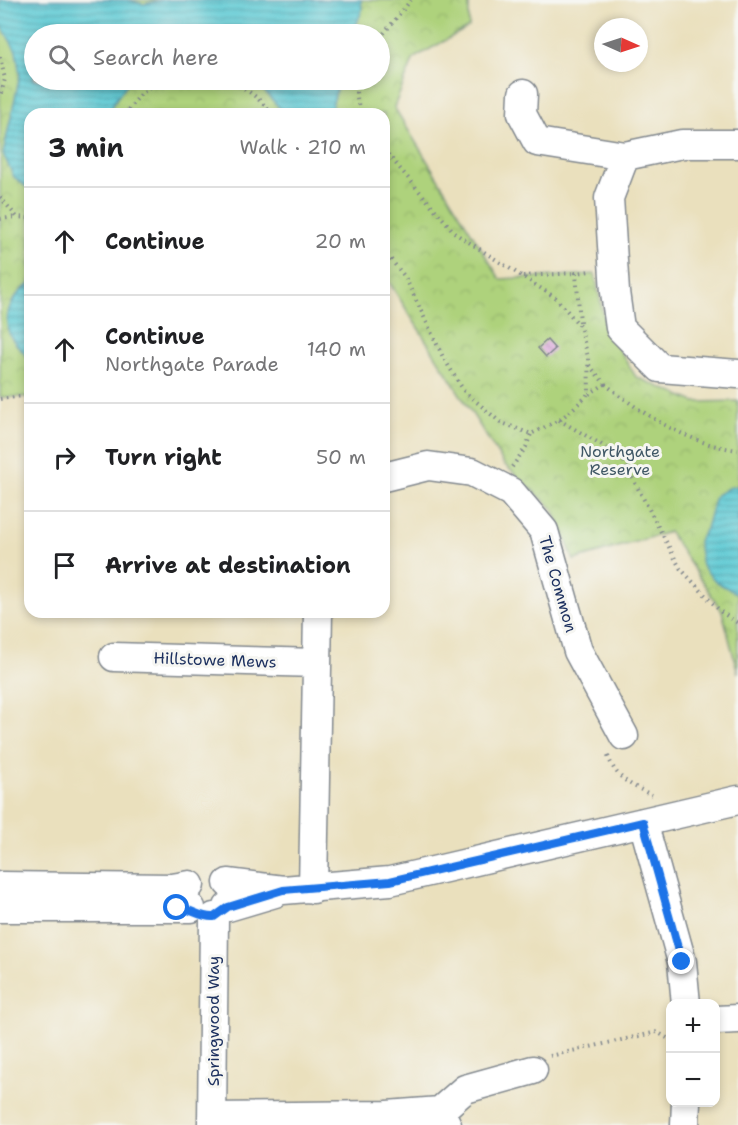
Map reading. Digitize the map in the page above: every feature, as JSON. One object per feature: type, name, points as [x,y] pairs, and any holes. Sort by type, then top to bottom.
[{"type":"street","points":[[523,94],[522,114],[537,142],[625,156],[682,144],[738,144]]},
{"type":"street","points":[[625,156],[609,198],[615,292],[620,328],[660,368],[738,374]]},
{"type":"street","name":"The Common","points":[[390,476],[428,466],[472,472],[511,492],[544,531],[578,651],[616,746]]},
{"type":"street","points":[[313,889],[318,618]]},
{"type":"street","name":"Hillstowe Mews","points":[[114,657],[316,663]]},
{"type":"street","points":[[0,908],[210,900],[283,890],[390,881],[738,800]]},
{"type":"street","points":[[643,822],[682,962],[686,999]]},
{"type":"street","points":[[0,886],[172,888],[210,900]]},
{"type":"street","name":"Springwood Way","points":[[210,900],[212,1121]]},
{"type":"street","points":[[720,1020],[738,1019]]},
{"type":"street","points":[[212,1121],[387,1116],[443,1118],[465,1089],[537,1064]]},
{"type":"street","points":[[685,1125],[686,1107]]},
{"type":"path","points":[[390,26],[411,0]]},
{"type":"path","points":[[0,57],[5,79],[0,97]]},
{"type":"path","points":[[129,108],[147,90]]},
{"type":"path","points":[[248,90],[255,94],[267,108]]},
{"type":"path","points":[[356,90],[359,108]]},
{"type":"path","points":[[390,157],[456,234],[556,298],[580,326],[585,334],[588,365],[587,395]]},
{"type":"path","points":[[1,200],[17,217]]},
{"type":"path","points":[[0,219],[24,218]]},
{"type":"path","points":[[390,259],[405,278],[443,357],[464,391],[500,422],[531,434]]},
{"type":"path","points":[[521,276],[595,271]]},
{"type":"path","points":[[576,273],[580,326]]},
{"type":"path","points":[[588,365],[605,384],[635,408],[698,442],[738,450]]},
{"type":"path","points":[[508,474],[526,447],[531,434],[559,420],[587,395],[605,384]]},
{"type":"path","points":[[0,399],[24,396]]},
{"type":"path","points":[[559,420],[621,456],[680,568],[721,612],[738,623]]},
{"type":"path","points":[[616,746],[612,768],[621,780],[661,799]]},
{"type":"path","points":[[537,1064],[657,1032],[666,1037]]},
{"type":"green space","name":"Northgate Reserve","points":[[0,0],[469,0],[469,27],[414,58],[394,107],[500,279],[595,274],[606,328],[636,377],[695,402],[738,401],[738,673],[722,611],[669,532],[574,560],[553,509],[504,464],[390,284],[390,108],[24,108],[24,397],[0,397]]},
{"type":"water","points":[[0,0],[127,0],[144,4],[163,0],[361,0],[362,10],[357,24],[24,24],[24,90],[123,90],[112,108],[24,108],[24,185],[14,177],[3,154],[20,75],[16,51],[0,23]]},
{"type":"water","points":[[263,90],[336,90],[332,108],[280,108]]},
{"type":"water","points":[[24,288],[24,353],[15,343],[7,326],[8,311]]},
{"type":"water","points":[[738,486],[738,594],[716,582],[702,566],[698,541],[706,529],[715,496],[728,488]]},
{"type":"building","points":[[547,340],[555,349],[546,357],[538,348]]},
{"type":"route","points":[[177,908],[191,908],[201,916],[214,917],[222,914],[228,907],[283,890],[390,881],[643,822],[682,962]]}]
